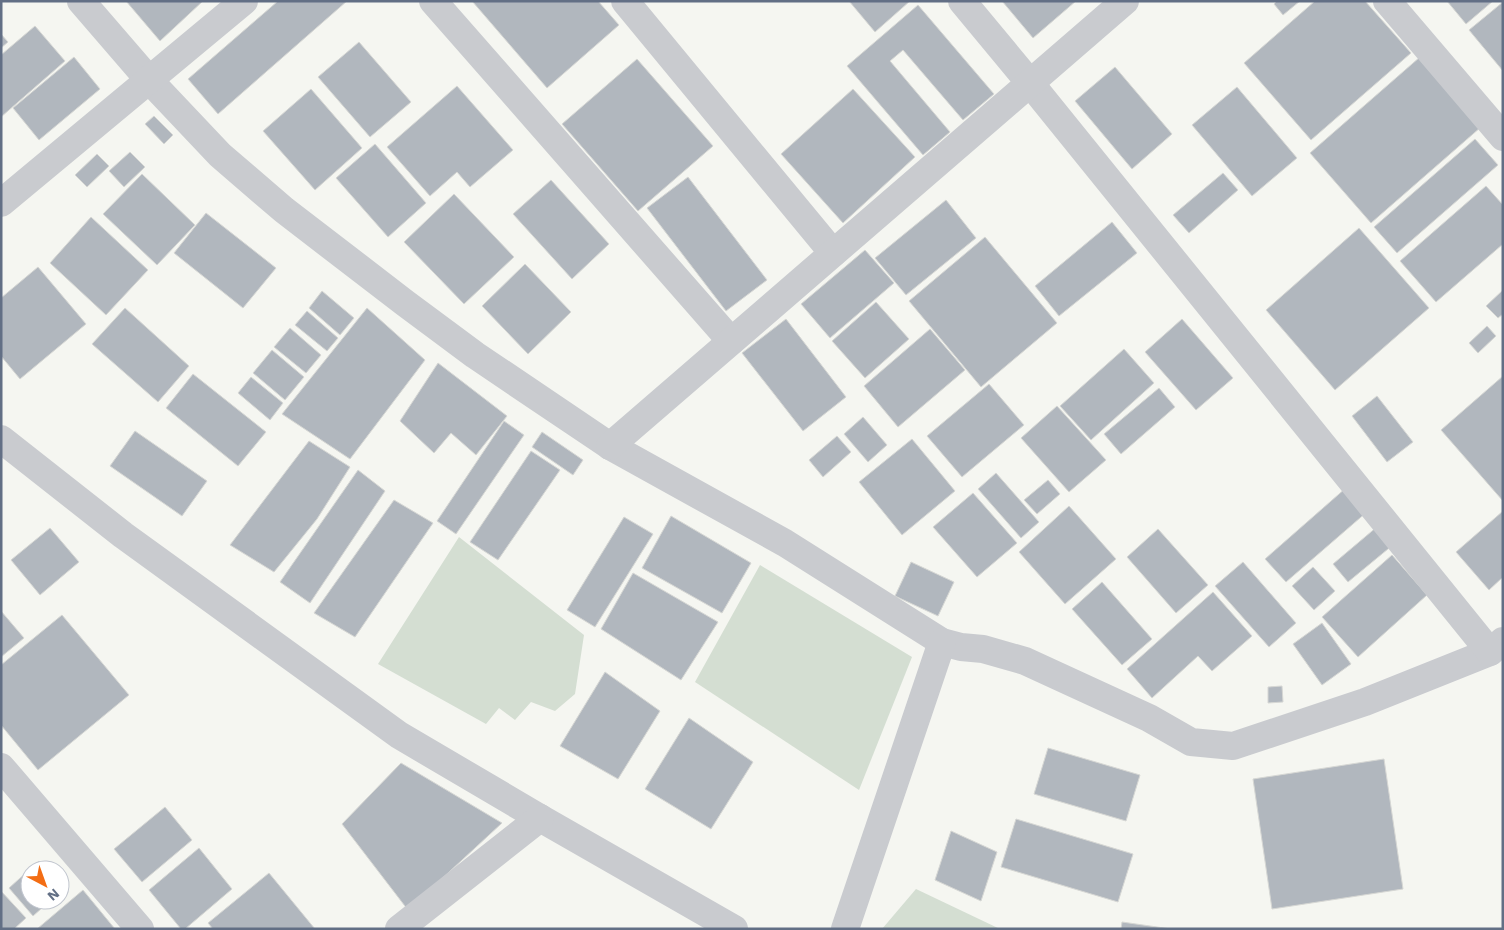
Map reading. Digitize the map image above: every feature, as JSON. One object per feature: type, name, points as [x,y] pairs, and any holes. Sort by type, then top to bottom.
[{"type":"street","points":[[81,1],[150,81],[220,155],[284,210],[475,354],[610,446],[785,543],[942,642],[983,649],[1025,661],[1149,718],[1191,742],[1233,746],[1365,702],[1496,646],[962,1]]},
{"type":"street","points":[[1,203],[244,1]]},
{"type":"street","points":[[432,1],[731,341]]},
{"type":"street","points":[[625,1],[833,253]]},
{"type":"street","points":[[610,446],[1125,1]]},
{"type":"street","points":[[1387,1],[1503,137]]},
{"type":"street","points":[[1,439],[123,535],[399,735],[734,929]]},
{"type":"street","points":[[845,929],[942,642]]},
{"type":"street","points":[[1,767],[140,929]]},
{"type":"street","points":[[399,929],[540,818]]},
{"type":"shaded area","points":[[459,537],[584,635],[575,694],[555,711],[531,702],[515,720],[499,708],[486,724],[378,664]]},
{"type":"shaded area","points":[[760,565],[912,657],[859,790],[695,682]]},
{"type":"shaded area","points":[[916,889],[1000,929],[882,929]]},
{"type":"building","points":[[126,1],[203,1],[160,41]]},
{"type":"building","points":[[278,1],[347,1],[218,114],[188,79]]},
{"type":"building","points":[[472,1],[598,1],[619,25],[547,88]]},
{"type":"building","points":[[849,1],[910,1],[875,32]]},
{"type":"building","points":[[1002,1],[1076,1],[1033,38]]},
{"type":"building","points":[[1277,1],[1300,1],[1283,15],[1274,4]]},
{"type":"building","points":[[1315,1],[1365,1],[1411,53],[1311,140],[1244,63]]},
{"type":"building","points":[[1447,1],[1493,1],[1466,24]]},
{"type":"building","points":[[1503,2],[1503,71],[1469,30]]},
{"type":"building","points":[[918,5],[994,94],[963,120],[903,50],[890,61],[950,132],[923,155],[847,66]]},
{"type":"building","points":[[35,26],[65,61],[1,117],[1,55]]},
{"type":"building","points":[[1,34],[8,42],[1,48]]},
{"type":"building","points":[[359,42],[411,102],[370,137],[318,77]]},
{"type":"building","points":[[74,57],[100,89],[39,140],[13,108]]},
{"type":"building","points":[[1420,57],[1481,127],[1371,223],[1310,153]]},
{"type":"building","points":[[637,59],[713,146],[638,211],[562,124]]},
{"type":"building","points":[[1115,67],[1172,134],[1132,169],[1075,101]]},
{"type":"building","points":[[457,86],[513,150],[470,187],[457,172],[430,196],[387,147]]},
{"type":"building","points":[[1237,87],[1297,158],[1252,196],[1192,125]]},
{"type":"building","points":[[311,89],[362,148],[315,190],[263,131]]},
{"type":"building","points":[[853,89],[915,157],[843,223],[781,154]]},
{"type":"building","points":[[154,116],[173,135],[164,144],[145,124]]},
{"type":"building","points":[[1475,139],[1498,165],[1397,253],[1374,227]]},
{"type":"building","points":[[375,144],[426,203],[388,237],[336,178]]},
{"type":"building","points":[[130,152],[145,167],[124,187],[109,171]]},
{"type":"building","points":[[97,154],[109,166],[87,187],[75,175]]},
{"type":"building","points":[[1223,173],[1238,190],[1189,233],[1173,215]]},
{"type":"building","points":[[142,174],[195,225],[157,265],[103,214]]},
{"type":"building","points":[[688,177],[767,280],[726,311],[647,208]]},
{"type":"building","points":[[551,180],[609,244],[572,279],[513,214]]},
{"type":"building","points":[[1486,186],[1503,205],[1503,244],[1436,302],[1400,261]]},
{"type":"building","points":[[454,194],[514,257],[464,304],[404,242]]},
{"type":"building","points":[[946,200],[976,238],[906,295],[875,258]]},
{"type":"building","points":[[206,213],[276,268],[243,308],[174,253]]},
{"type":"building","points":[[91,217],[148,270],[106,315],[50,263]]},
{"type":"building","points":[[1112,222],[1137,253],[1059,316],[1035,286]]},
{"type":"building","points":[[1359,228],[1429,308],[1335,390],[1266,310]]},
{"type":"building","points":[[985,237],[1057,323],[981,387],[909,301]]},
{"type":"building","points":[[865,250],[894,283],[830,338],[801,304]]},
{"type":"building","points":[[525,264],[571,312],[528,354],[482,306]]},
{"type":"building","points":[[38,267],[86,324],[20,379],[1,356],[1,298]]},
{"type":"building","points":[[1503,290],[1503,314],[1498,318],[1486,306]]},
{"type":"building","points":[[322,291],[354,318],[340,335],[309,308]]},
{"type":"building","points":[[876,302],[909,339],[865,378],[832,341]]},
{"type":"building","points":[[125,308],[189,366],[158,402],[92,344]]},
{"type":"building","points":[[367,308],[425,360],[350,459],[282,414]]},
{"type":"building","points":[[307,311],[338,338],[327,351],[295,325]]},
{"type":"building","points":[[786,319],[846,397],[803,431],[742,353]]},
{"type":"building","points":[[1182,319],[1233,378],[1196,410],[1145,352]]},
{"type":"building","points":[[1487,326],[1496,336],[1478,353],[1469,343]]},
{"type":"building","points":[[290,328],[321,355],[306,373],[274,347]]},
{"type":"building","points":[[930,329],[965,370],[898,427],[864,386]]},
{"type":"building","points":[[1124,349],[1154,383],[1091,440],[1060,406]]},
{"type":"building","points":[[272,350],[304,377],[285,400],[253,373]]},
{"type":"building","points":[[438,363],[507,416],[476,455],[451,433],[434,453],[400,421]]},
{"type":"building","points":[[193,374],[266,432],[238,466],[166,408]]},
{"type":"building","points":[[1503,376],[1503,501],[1441,430]]},
{"type":"building","points":[[251,377],[283,403],[270,420],[238,393]]},
{"type":"building","points":[[989,384],[1024,425],[962,477],[927,436]]},
{"type":"building","points":[[1159,388],[1175,407],[1121,454],[1104,434]]},
{"type":"building","points":[[1377,396],[1413,442],[1387,462],[1352,416]]},
{"type":"building","points":[[1057,406],[1106,460],[1069,492],[1021,438]]},
{"type":"building","points":[[863,417],[887,445],[868,462],[844,434]]},
{"type":"building","points":[[504,421],[524,435],[456,534],[437,521]]},
{"type":"building","points":[[135,431],[207,481],[182,516],[110,466]]},
{"type":"building","points":[[542,432],[583,460],[573,475],[532,447]]},
{"type":"building","points":[[837,436],[851,452],[823,477],[809,460]]},
{"type":"building","points":[[912,439],[955,491],[902,535],[859,482]]},
{"type":"building","points":[[309,441],[350,467],[317,519],[274,572],[230,545]]},
{"type":"building","points":[[531,451],[560,470],[498,560],[470,542]]},
{"type":"building","points":[[358,470],[385,491],[310,603],[280,582]]},
{"type":"building","points":[[996,473],[1039,522],[1021,538],[978,489]]},
{"type":"building","points":[[1048,480],[1060,494],[1037,514],[1024,500]]},
{"type":"building","points":[[1347,487],[1368,511],[1286,582],[1265,559]]},
{"type":"building","points":[[973,493],[1017,543],[977,577],[933,527]]},
{"type":"building","points":[[394,500],[433,523],[355,637],[314,613]]},
{"type":"building","points":[[1069,506],[1116,559],[1065,604],[1019,552]]},
{"type":"building","points":[[1503,511],[1503,577],[1489,590],[1456,552]]},
{"type":"building","points":[[671,516],[751,563],[722,613],[642,568]]},
{"type":"building","points":[[624,517],[653,534],[595,627],[567,610]]},
{"type":"building","points":[[1378,526],[1394,544],[1348,582],[1333,564]]},
{"type":"building","points":[[50,528],[79,562],[40,595],[11,560]]},
{"type":"building","points":[[1158,529],[1208,585],[1176,613],[1127,557]]},
{"type":"building","points":[[1392,555],[1427,595],[1358,657],[1322,617]]},
{"type":"building","points":[[911,562],[954,582],[938,616],[895,596]]},
{"type":"building","points":[[1243,562],[1296,623],[1269,647],[1215,586]]},
{"type":"building","points":[[1313,567],[1335,591],[1314,610],[1292,586]]},
{"type":"building","points":[[633,573],[718,622],[681,680],[601,629]]},
{"type":"building","points":[[1102,582],[1152,639],[1122,665],[1072,609]]},
{"type":"building","points":[[1213,592],[1252,636],[1212,671],[1198,656],[1152,698],[1127,669]]},
{"type":"building","points":[[1,611],[24,638],[1,657]]},
{"type":"building","points":[[62,615],[129,695],[38,770],[1,725],[1,665]]},
{"type":"building","points":[[1322,623],[1351,664],[1322,685],[1293,644]]},
{"type":"building","points":[[605,672],[660,711],[618,779],[560,746]]},
{"type":"building","points":[[1282,686],[1283,702],[1268,703],[1268,687]]},
{"type":"building","points":[[689,718],[753,762],[711,829],[645,789]]},
{"type":"building","points":[[1048,748],[1140,775],[1126,821],[1034,794]]},
{"type":"building","points":[[1384,759],[1403,889],[1272,909],[1253,779]]},
{"type":"building","points":[[401,763],[502,823],[408,910],[342,824]]},
{"type":"building","points":[[165,807],[192,840],[142,882],[114,849]]},
{"type":"building","points":[[1016,819],[1133,854],[1118,902],[1001,867]]},
{"type":"building","points":[[951,831],[997,852],[981,901],[935,880]]},
{"type":"building","points":[[199,848],[232,889],[185,929],[181,929],[149,890]]},
{"type":"building","points":[[269,873],[315,929],[213,929],[208,923]]},
{"type":"building","points":[[20,878],[20,901],[9,888]]},
{"type":"building","points":[[83,890],[115,929],[37,929],[59,910],[70,910],[70,901]]},
{"type":"building","points":[[1,891],[26,918],[14,929],[1,929]]},
{"type":"building","points":[[28,910],[40,910],[33,916]]},
{"type":"building","points":[[1122,922],[1171,929],[1121,929]]}]
